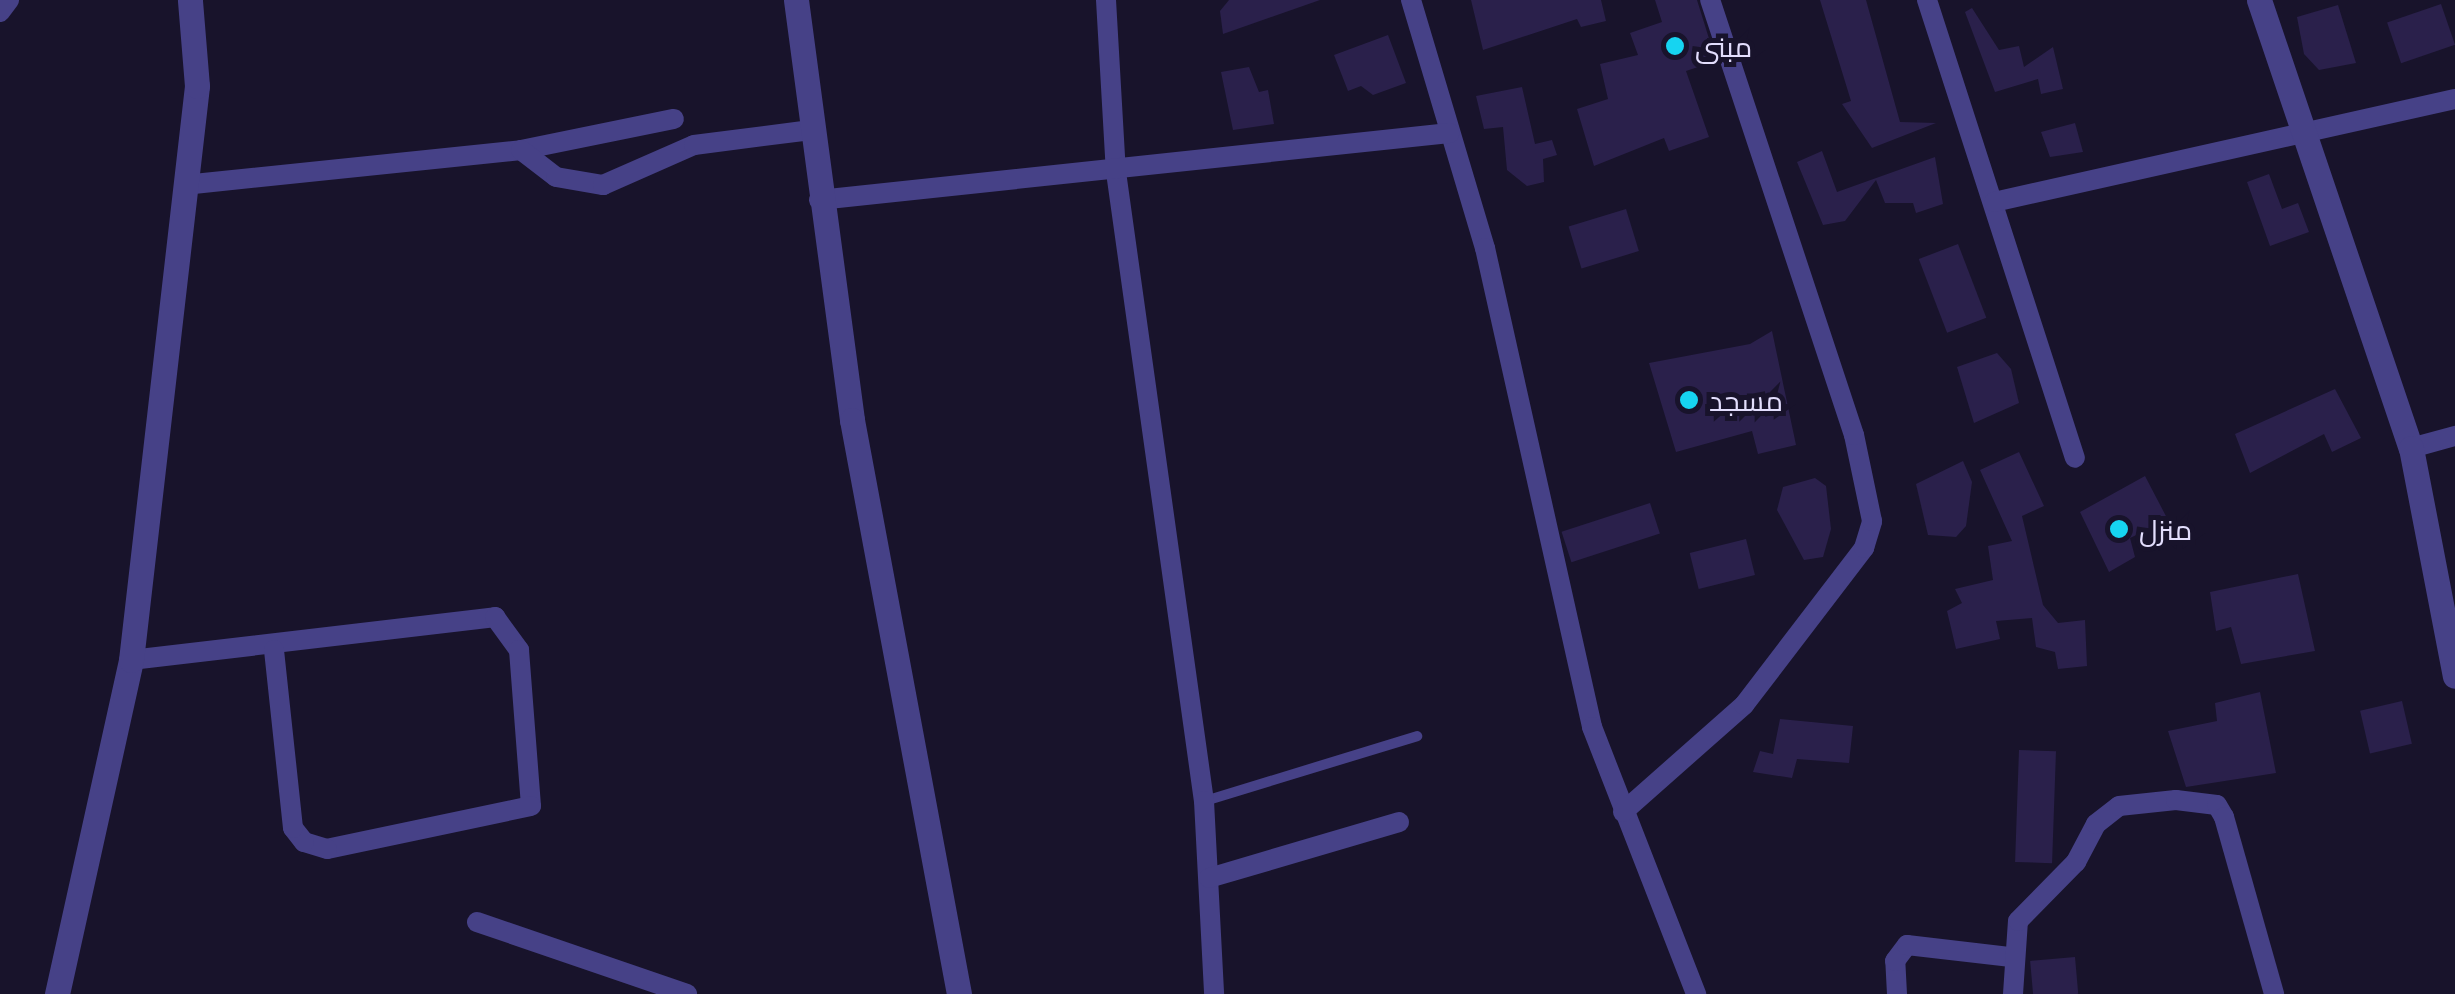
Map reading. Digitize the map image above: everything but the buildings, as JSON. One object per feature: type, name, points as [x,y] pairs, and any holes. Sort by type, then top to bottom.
[{"type":"street","points":[[0,12],[9,0]]},
{"type":"street","points":[[57,994],[131,660],[197,86],[190,0]]},
{"type":"street","points":[[796,0],[819,200],[959,994]]},
{"type":"street","points":[[1106,0],[1116,172],[1204,801],[1214,994]]},
{"type":"street","points":[[1411,0],[1485,248],[1566,630],[1623,812],[1696,994]]},
{"type":"street","points":[[1623,812],[1744,705],[1864,548],[1872,522],[1854,435],[1710,0]]},
{"type":"street","points":[[1927,0],[2075,458]]},
{"type":"street","points":[[2260,0],[2297,130],[2411,448],[2455,676]]},
{"type":"street","points":[[1994,202],[2297,130],[2455,99]]},
{"type":"street","points":[[184,185],[521,150],[674,119]]},
{"type":"street","points":[[521,150],[556,177],[603,186],[694,145],[811,130]]},
{"type":"street","points":[[819,200],[1116,172],[1449,134]]},
{"type":"street","points":[[2411,448],[2455,436]]},
{"type":"street","points":[[131,660],[274,650],[495,618],[519,650],[531,806],[327,848],[304,842],[293,828],[274,650]]},
{"type":"street","points":[[2012,994],[2011,957],[2018,921],[2120,806],[2217,804],[2274,994]]},
{"type":"street","points":[[1209,878],[1399,822]]},
{"type":"street","points":[[477,922],[687,994]]},
{"type":"street","points":[[1897,994],[1895,961],[1907,944],[2011,957]]},
{"type":"lane","points":[[1204,801],[1417,736]]},
{"type":"place","name":"مبنى","points":[[1675,46]]},
{"type":"place","name":"مسجد","points":[[1689,400]]},
{"type":"place","name":"منزل","points":[[2119,529]]}]
